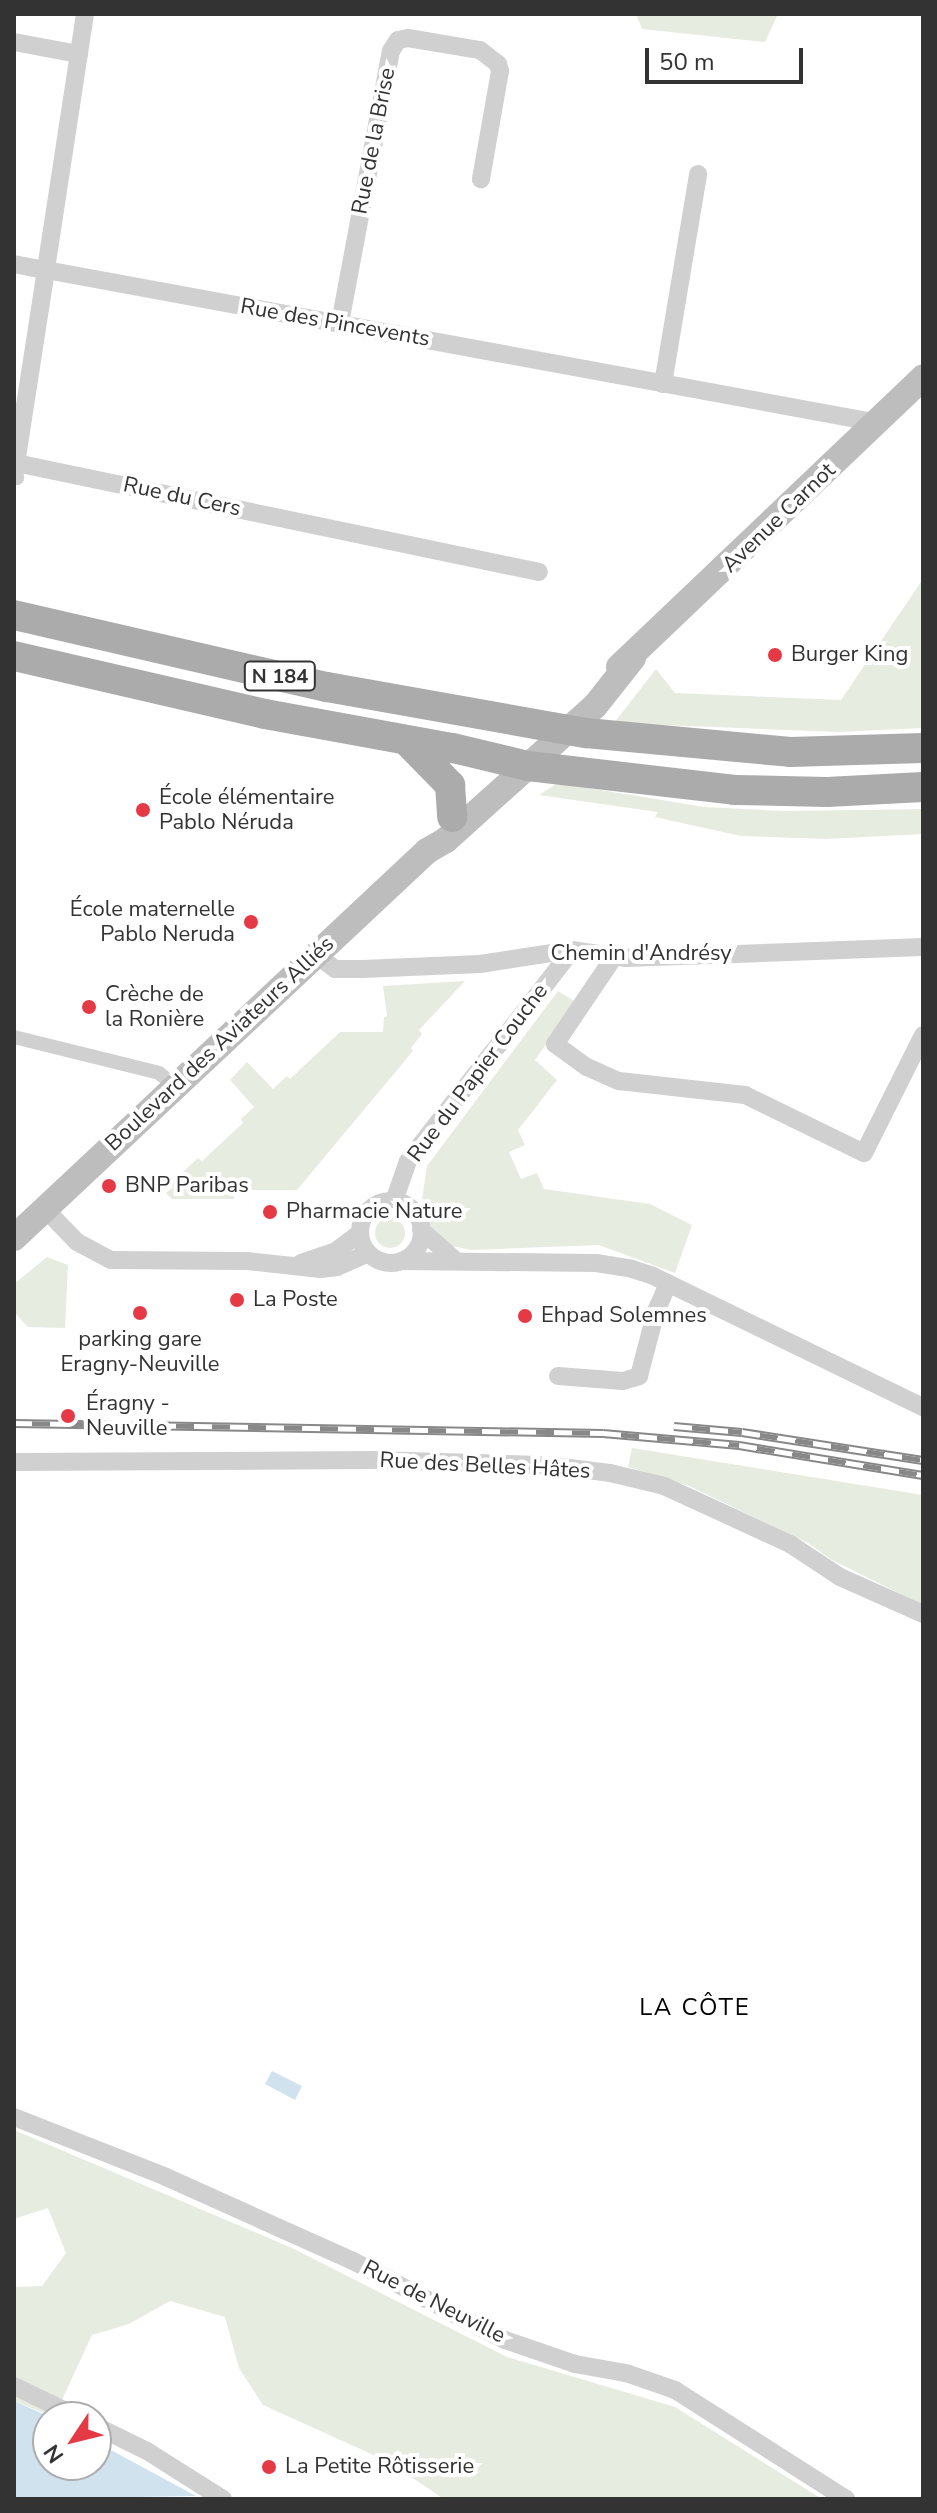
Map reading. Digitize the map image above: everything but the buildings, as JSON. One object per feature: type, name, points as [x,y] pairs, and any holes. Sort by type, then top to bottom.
[{"type":"main road","name":"Avenue Carnot","points":[[539,746],[589,688],[633,658],[879,423],[923,377]]},
{"type":"main road","name":"N 184","points":[[14,615],[343,690],[539,746],[735,790],[827,792],[923,787]]},
{"type":"main road","name":"N 184","points":[[14,656],[265,714],[407,741],[453,748],[539,746]]},
{"type":"main road","name":"N 184","points":[[453,748],[476,739],[620,753],[655,741],[790,752],[923,748]]},
{"type":"main road","points":[[407,741],[450,785],[452,817]]},
{"type":"main road","name":"Boulevard des Aviateurs Alliés","points":[[14,1238],[427,851],[452,817],[539,746]]},
{"type":"main road","name":"Boulevard des Aviateurs Alliés","points":[[427,851],[446,840],[539,746]]},
{"type":"street","points":[[46,270],[85,14]]},
{"type":"street","name":"Rue de la Brise","points":[[340,323],[391,51],[398,40],[408,38],[480,50],[498,64],[500,71],[481,179]]},
{"type":"street","points":[[14,42],[79,54]]},
{"type":"street","points":[[663,384],[698,174]]},
{"type":"street","name":"Rue des Pincevents","points":[[14,264],[879,423]]},
{"type":"street","name":"Rue du Cers","points":[[46,270],[15,468],[539,572]]},
{"type":"street","name":"Chemin d'Andrésy","points":[[317,955],[335,969],[363,969],[480,964],[572,950],[614,957],[923,947]]},
{"type":"street","name":"Rue du Papier Couche","points":[[394,1201],[408,1161],[572,950]]},
{"type":"street","points":[[614,957],[555,1044],[587,1067],[619,1081],[745,1095],[864,1153],[923,1035]]},
{"type":"street","points":[[14,1037],[159,1073],[175,1086]]},
{"type":"street","points":[[298,1264],[336,1251],[360,1233],[366,1213],[383,1202],[394,1201],[413,1211],[421,1230],[455,1260]]},
{"type":"street","points":[[45,1209],[77,1242],[111,1260],[298,1264],[321,1269],[337,1267],[368,1253]]},
{"type":"street","points":[[402,1261],[417,1248],[421,1230]]},
{"type":"street","points":[[360,1233],[368,1253],[384,1262],[455,1260],[612,1264],[668,1284],[923,1407]]},
{"type":"street","points":[[558,1376],[623,1381],[639,1376],[656,1311],[668,1284]]},
{"type":"street","name":"Rue des Belles Hâtes","points":[[14,1462],[373,1460],[546,1465],[610,1473],[678,1493],[790,1544],[840,1577],[923,1614]]},
{"type":"street","name":"Rue de Neuville","points":[[14,2117],[166,2177],[353,2261],[505,2340],[575,2364],[626,2373],[675,2390],[846,2499]]},
{"type":"street","points":[[14,2386],[45,2401]]},
{"type":"street","points":[[112,2434],[147,2451],[223,2499]]},
{"type":"shaded area","points":[[636,14],[778,14],[765,42],[642,29]]},
{"type":"shaded area","points":[[923,579],[923,728],[838,732],[614,723],[656,669],[675,693],[841,700]]},
{"type":"shaded area","points":[[558,783],[704,807],[784,811],[923,809],[923,834],[826,839],[741,836],[655,817],[658,812],[539,795]]},
{"type":"shaded area","points":[[465,981],[419,1030],[422,1034],[411,1048],[413,1051],[297,1190],[234,1190],[234,1199],[172,1199],[166,1193],[173,1187],[170,1184],[198,1158],[202,1161],[243,1123],[241,1119],[254,1107],[230,1080],[247,1062],[273,1089],[287,1076],[290,1079],[340,1032],[383,1032],[384,1017],[387,1016],[383,986]]},
{"type":"shaded area","points":[[558,991],[576,1002],[535,1060],[557,1080],[518,1130],[525,1145],[509,1152],[521,1179],[537,1173],[544,1189],[650,1204],[692,1225],[675,1273],[599,1245],[472,1250],[452,1246],[433,1232],[422,1200],[427,1166]]},
{"type":"shaded area","points":[[390,1218],[401,1222],[405,1233],[401,1244],[390,1248],[379,1244],[375,1233],[379,1222]]},
{"type":"shaded area","points":[[47,1257],[68,1265],[65,1328],[28,1327],[14,1312],[14,1284]]},
{"type":"shaded area","points":[[632,1448],[923,1495],[923,1605],[832,1560],[808,1543],[689,1486],[628,1467]]},
{"type":"shaded area","points":[[14,2130],[292,2248],[507,2357],[675,2407],[822,2499],[444,2499],[389,2462],[263,2405],[239,2368],[225,2317],[170,2301],[129,2324],[92,2335],[61,2401],[32,2401],[32,2408],[14,2401],[14,2287],[42,2286],[66,2253],[48,2208],[14,2219]]},
{"type":"water","points":[[272,2071],[302,2086],[295,2100],[265,2084]]},
{"type":"water","points":[[14,2401],[32,2409],[32,2481],[112,2481],[112,2451],[196,2496],[14,2499]]},
{"type":"railway","points":[[14,1423],[603,1433],[739,1445],[923,1475]]},
{"type":"railway","points":[[674,1426],[742,1432],[923,1460]]},
{"type":"place","name":"Burger King","points":[[775,655]]},
{"type":"place","name":"École élémentaire Pablo Néruda","points":[[143,810]]},
{"type":"place","name":"École maternelle Pablo Neruda","points":[[251,922]]},
{"type":"place","name":"Crèche de la Ronière","points":[[89,1007]]},
{"type":"place","name":"BNP Paribas","points":[[109,1186]]},
{"type":"place","name":"Pharmacie Nature","points":[[270,1212]]},
{"type":"place","name":"La Poste","points":[[237,1300]]},
{"type":"place","name":"parking gare Eragny-Neuville","points":[[140,1313]]},
{"type":"place","name":"Ehpad Solemnes","points":[[525,1316]]},
{"type":"place","name":"Éragny - Neuville","points":[[68,1416]]},
{"type":"place","name":"La Petite Rôtisserie","points":[[269,2467]]},
{"type":"district","name":"LA CÔTE","points":[[695,2008]]}]
